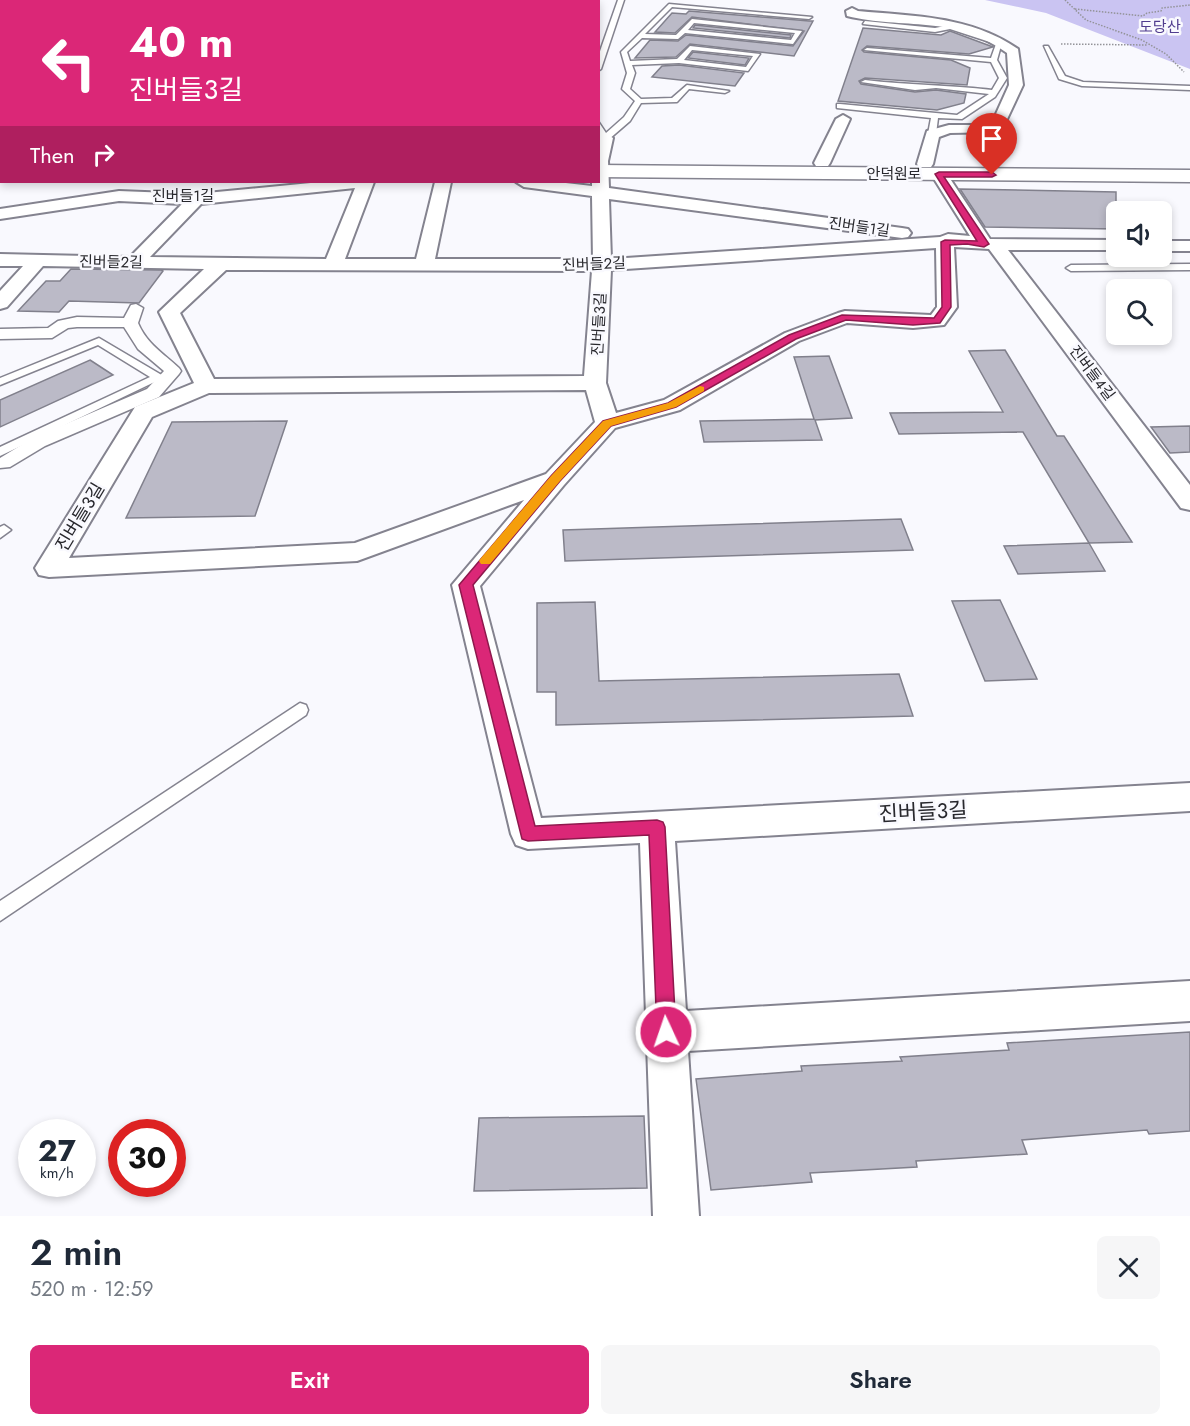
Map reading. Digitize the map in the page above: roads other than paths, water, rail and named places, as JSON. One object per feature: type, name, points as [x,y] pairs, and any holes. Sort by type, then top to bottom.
[{"type":"street","points":[[852,11],[851,14],[953,25],[1004,43],[1013,52],[1016,85],[996,129],[949,129],[932,134],[932,169]]},
{"type":"street","points":[[822,163],[842,112]]},
{"type":"street","points":[[600,161],[605,138]]},
{"type":"street","name":"안덕원로","points":[[600,166],[822,163],[932,169],[1190,165]]},
{"type":"street","name":"안덕원로","points":[[600,166],[932,169],[1190,176]]},
{"type":"street","name":"진버들4길","points":[[932,169],[973,243],[1190,502]]},
{"type":"street","points":[[600,175],[602,265]]},
{"type":"street","name":"진버들1길","points":[[0,214],[119,195],[196,199],[356,183]]},
{"type":"street","points":[[334,263],[366,183]]},
{"type":"street","points":[[424,265],[443,183]]},
{"type":"street","name":"진버들1길","points":[[531,183],[973,243],[1106,246]]},
{"type":"street","points":[[134,263],[196,199]]},
{"type":"street","points":[[607,423],[672,405],[792,337],[845,317],[913,322],[937,321],[946,307],[973,243]]},
{"type":"street","name":"진버들2길","points":[[0,260],[220,264],[602,265],[973,243]]},
{"type":"street","points":[[1172,246],[1190,246]]},
{"type":"street","points":[[0,303],[38,261]]},
{"type":"street","points":[[206,386],[169,312],[220,264]]},
{"type":"street","name":"진버들3길","points":[[602,265],[595,383],[607,423],[555,479],[466,585],[528,834],[1190,797]]},
{"type":"street","points":[[0,334],[52,333],[63,324],[133,315],[134,334],[145,350],[173,371],[153,393],[2,457]]},
{"type":"street","name":"진버들3길","points":[[555,479],[357,552],[50,568],[143,412],[206,386],[595,383]]},
{"type":"street","points":[[657,827],[676,1216]]},
{"type":"street","points":[[666,1032],[1190,1001]]},
{"type":"lane","points":[[600,63],[621,0]]},
{"type":"lane","points":[[725,91],[687,87],[674,100],[639,101],[626,89],[631,73],[624,52],[671,4],[809,17]]},
{"type":"lane","points":[[641,36],[678,37],[683,31],[692,21],[799,31],[792,42],[683,31]]},
{"type":"lane","points":[[842,112],[959,117],[994,92],[1003,78],[994,60],[1000,43],[970,31],[950,27],[936,30],[865,23]]},
{"type":"lane","points":[[1046,47],[1062,77],[1082,84],[1190,88]]},
{"type":"lane","points":[[629,63],[680,61],[748,69],[757,54],[690,48],[680,61]]},
{"type":"lane","points":[[867,50],[930,53],[994,60]]},
{"type":"lane","points":[[865,82],[915,88],[936,86],[994,92]]},
{"type":"lane","points":[[600,127],[605,138],[627,119],[639,101]]},
{"type":"lane","points":[[932,134],[935,116]]},
{"type":"lane","points":[[1071,268],[1190,267]]},
{"type":"lane","points":[[2,379],[99,340],[159,377],[2,457]]},
{"type":"lane","points":[[0,912],[300,710]]},
{"type":"park label","name":"도당산","points":[[1160,27]]}]
